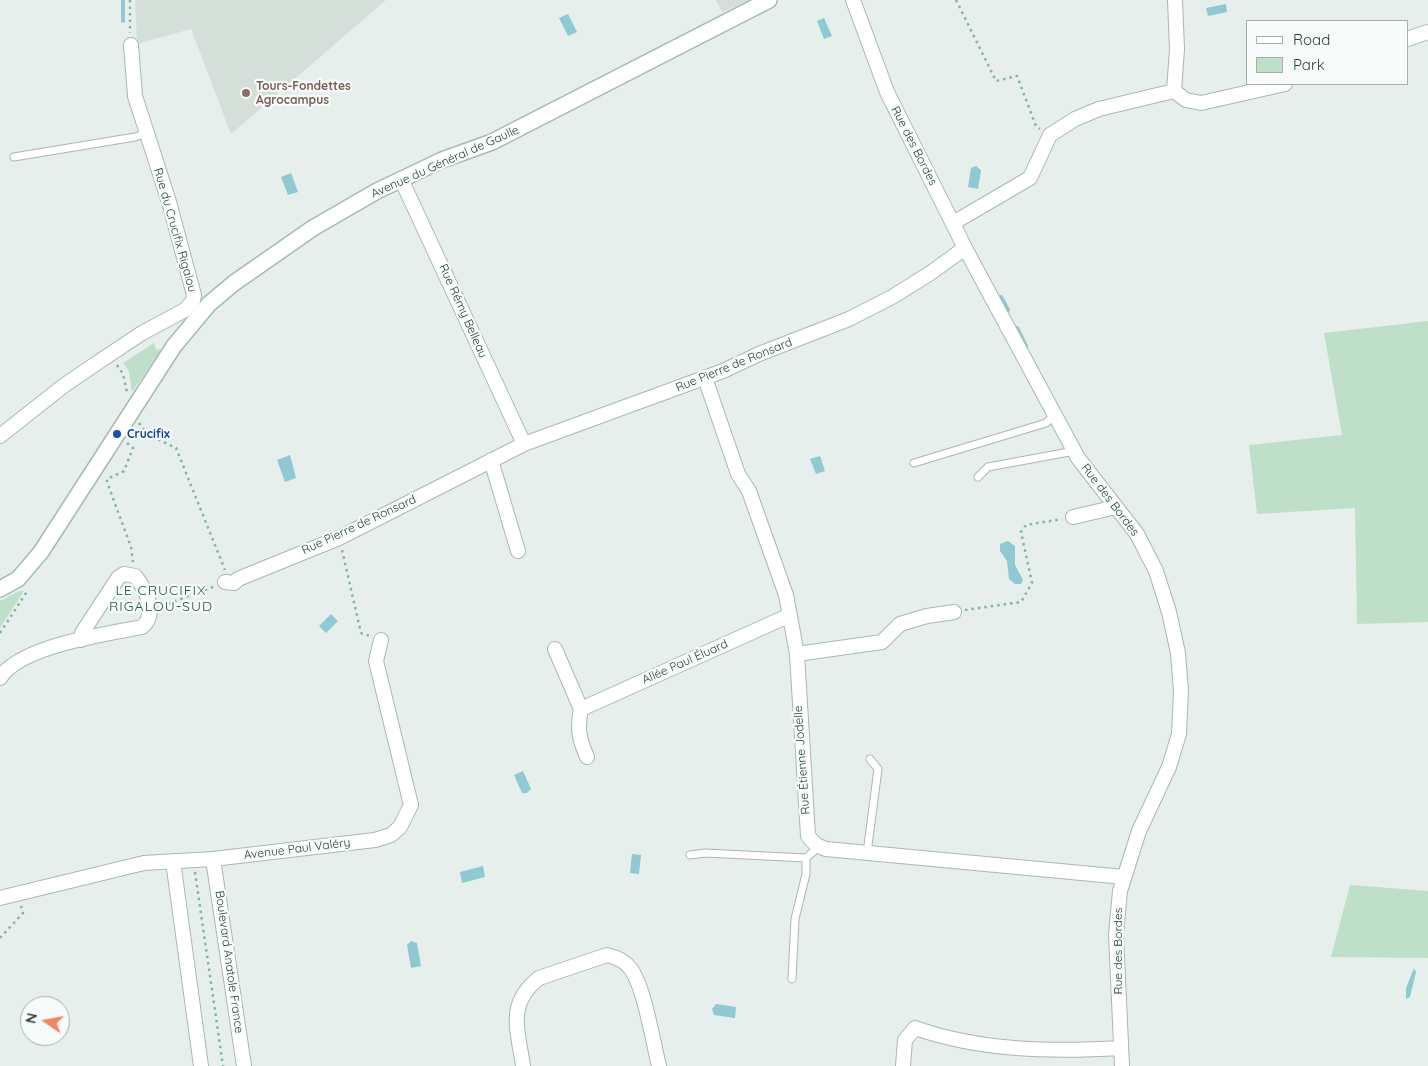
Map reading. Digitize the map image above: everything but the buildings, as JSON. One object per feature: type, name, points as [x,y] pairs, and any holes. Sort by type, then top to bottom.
[{"type":"street","name":"Avenue du Général de Gaulle","points":[[0,589],[18,579],[41,552],[174,346],[209,304],[270,257],[313,228],[401,178],[442,160],[492,142],[769,0]]},
{"type":"street","name":"Rue des Bordes","points":[[853,0],[887,92],[965,248],[1073,449],[1137,534],[1156,571],[1178,652],[1181,691],[1176,749],[1139,831],[1118,902],[1116,934],[1122,1066]]},
{"type":"street","name":"Rue des Bordes","points":[[860,0],[862,28]]},
{"type":"street","points":[[1174,91],[1178,49],[1175,0]]},
{"type":"street","points":[[1408,39],[1428,32]]},
{"type":"street","name":"Rue du Crucifix Rigalou","points":[[0,436],[62,387],[142,333],[185,310],[194,301],[169,202],[135,96],[130,45]]},
{"type":"street","points":[[1174,91],[1186,100],[1201,103],[1281,85]]},
{"type":"street","points":[[953,223],[1030,178],[1050,135],[1075,119],[1099,109],[1174,91]]},
{"type":"street","name":"Rue Rémy Belleau","points":[[401,178],[524,444]]},
{"type":"street","name":"Rue Pierre de Ronsard","points":[[225,582],[234,583],[238,579],[339,538],[524,444],[704,378],[759,354],[849,320],[922,279],[965,248]]},
{"type":"street","name":"Rue Étienne Jodelle","points":[[704,378],[738,474],[749,491],[786,595],[788,616],[797,654],[808,836],[816,845]]},
{"type":"street","points":[[491,460],[518,551]]},
{"type":"street","points":[[1073,517],[1116,507]]},
{"type":"street","points":[[0,678],[4,672],[29,655],[81,640],[142,627],[148,622],[151,609],[140,582],[135,576],[124,574],[118,578],[82,633],[81,640]]},
{"type":"street","points":[[797,654],[882,642],[900,624],[927,616],[954,612]]},
{"type":"street","name":"Allée Paul Éluard","points":[[581,709],[788,616]]},
{"type":"street","name":"Avenue Paul Valéry","points":[[0,898],[144,863],[213,859],[375,840],[391,835],[400,827],[411,805],[376,661],[381,640]]},
{"type":"street","points":[[555,649],[581,709],[578,724],[579,739],[587,757]]},
{"type":"street","points":[[816,845],[867,853],[1124,877]]},
{"type":"street","name":"Boulevard Anatole France","points":[[213,859],[244,1066]]},
{"type":"street","points":[[172,861],[201,1066]]},
{"type":"street","points":[[523,1066],[516,1014],[521,999],[530,985],[539,978],[606,955],[624,961],[631,968],[638,983],[659,1066]]},
{"type":"street","points":[[903,1066],[905,1040],[915,1028],[943,1038],[978,1045],[1056,1050],[1121,1048]]},
{"type":"lane","points":[[14,157],[135,137],[147,132]]},
{"type":"lane","points":[[914,463],[1046,423],[1055,414]]},
{"type":"lane","points":[[978,477],[988,467],[1060,454],[1073,449]]},
{"type":"lane","points":[[867,853],[878,769],[870,759]]},
{"type":"lane","points":[[690,855],[705,853],[806,858],[814,851],[816,845]]},
{"type":"lane","points":[[792,978],[795,919],[806,874],[806,858]]},
{"type":"path","points":[[130,0],[130,45]]},
{"type":"path","points":[[956,0],[996,81],[1017,76],[1036,126],[1050,135]]},
{"type":"path","points":[[110,356],[123,374],[129,398]]},
{"type":"path","points":[[135,418],[148,434],[176,448],[225,566],[225,582],[151,609]]},
{"type":"path","points":[[125,441],[133,448],[133,452],[125,469],[107,479],[107,482],[131,547],[135,576]]},
{"type":"path","points":[[954,612],[1021,602],[1032,583],[1021,532],[1026,525],[1073,517]]},
{"type":"path","points":[[339,538],[361,633],[381,640]]},
{"type":"path","points":[[0,633],[28,590],[23,586]]},
{"type":"path","points":[[193,860],[223,1066]]},
{"type":"path","points":[[0,938],[23,913],[18,894]]},
{"type":"shaded area","name":"Tours-Fondettes Agrocampus","points":[[135,0],[386,0],[231,134],[191,29],[137,44]]},
{"type":"shaded area","points":[[716,0],[751,0],[722,12]]},
{"type":"green space","points":[[1428,321],[1428,622],[1357,624],[1355,508],[1257,514],[1249,445],[1342,435],[1324,333]]},
{"type":"green space","points":[[154,343],[156,349],[161,350],[132,392],[129,371],[123,363]]},
{"type":"green space","points":[[19,591],[24,591],[0,628],[0,601]]},
{"type":"green space","points":[[1350,885],[1428,891],[1428,958],[1331,957]]},
{"type":"water","points":[[1226,4],[1227,12],[1208,16],[1206,8]]},
{"type":"water","points":[[568,14],[577,32],[568,36],[559,18]]},
{"type":"water","points":[[824,18],[832,36],[824,39],[817,21]]},
{"type":"water","points":[[976,166],[981,170],[978,189],[968,187],[971,168]]},
{"type":"water","points":[[291,173],[298,192],[288,195],[281,177]]},
{"type":"water","points":[[290,455],[296,478],[285,482],[277,460]]},
{"type":"water","points":[[820,456],[825,471],[816,474],[810,459]]},
{"type":"water","points":[[1008,541],[1015,546],[1015,565],[1023,580],[1021,584],[1015,584],[1009,579],[1007,561],[1000,551],[1000,544]]},
{"type":"water","points":[[331,614],[338,621],[326,633],[319,626]]},
{"type":"water","points":[[523,771],[531,789],[527,793],[522,793],[514,775]]},
{"type":"water","points":[[632,854],[641,855],[639,874],[630,873]]},
{"type":"water","points":[[483,866],[485,877],[462,883],[460,872]]},
{"type":"water","points":[[411,941],[417,943],[421,966],[411,968],[407,945]]},
{"type":"water","points":[[1414,968],[1416,972],[1410,997],[1406,999],[1406,988]]},
{"type":"water","points":[[716,1004],[736,1007],[735,1018],[714,1015],[712,1009]]},
{"type":"waterway","points":[[123,0],[123,21]]},
{"type":"waterway","points":[[1001,297],[1008,310]]},
{"type":"waterway","points":[[1017,328],[1026,346]]},
{"type":"place","name":"Tours-Fondettes Agrocampus","points":[[246,93]]},
{"type":"place","name":"Crucifix","points":[[117,434]]},
{"type":"district","name":"LE CRUCIFIX RIGALOU-SUD","points":[[161,600]]}]
